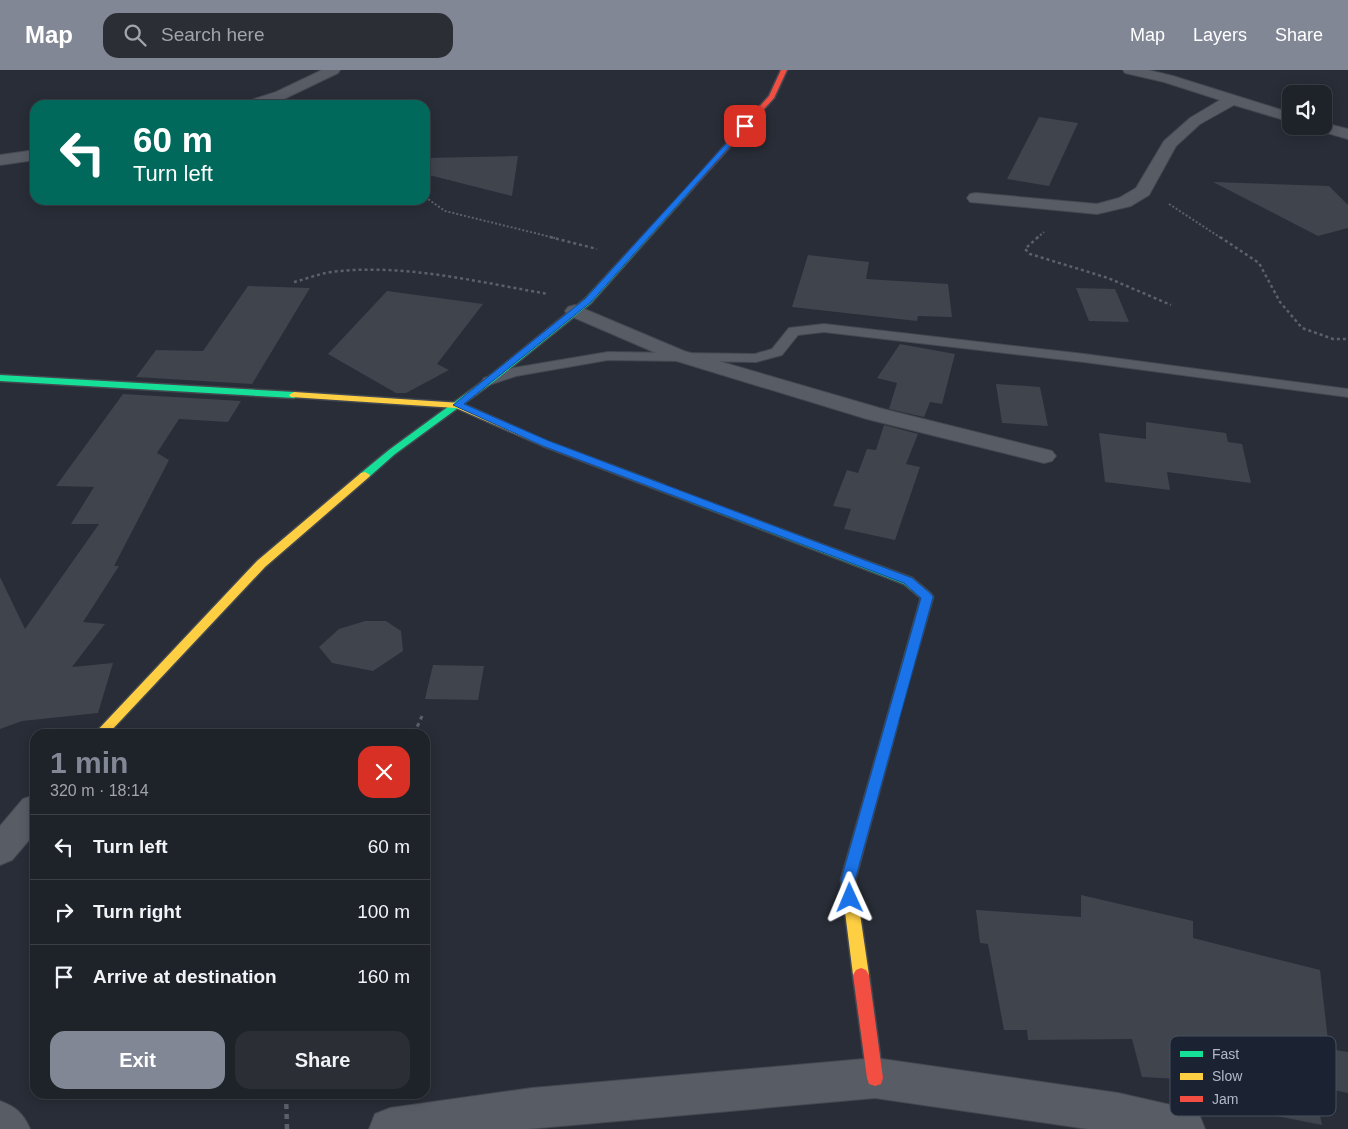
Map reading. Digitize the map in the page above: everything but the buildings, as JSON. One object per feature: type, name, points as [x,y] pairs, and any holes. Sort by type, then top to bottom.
[{"type":"street","points":[[266,100],[281,95],[333,70]]},
{"type":"street","points":[[105,729],[261,564],[392,452],[458,405],[582,306],[772,97],[784,70]]},
{"type":"street","points":[[1130,70],[1282,115]]},
{"type":"street","points":[[976,198],[1097,209],[1125,202],[1143,191],[1170,144],[1195,121],[1233,99]]},
{"type":"street","points":[[1332,130],[1348,134]]},
{"type":"street","points":[[0,160],[30,156]]},
{"type":"street","points":[[582,306],[677,356],[875,414],[1044,456]]},
{"type":"street","points":[[0,378],[458,405],[546,444],[908,581],[927,597],[848,880],[875,1078]]},
{"type":"street","points":[[0,850],[30,815]]},
{"type":"street","points":[[390,1129],[532,1108],[875,1078],[1118,1113],[1184,1129]]},
{"type":"street","points":[[0,1121],[9,1129]]},
{"type":"lane","points":[[489,381],[513,372],[608,356],[756,358],[777,352],[794,331],[824,328],[1084,358],[1348,393]]},
{"type":"path","points":[[1143,191],[1177,208],[1260,263],[1280,302],[1302,328],[1333,339],[1348,339]]},
{"type":"path","points":[[430,200],[445,211],[584,244],[626,259]]},
{"type":"path","points":[[1097,209],[1042,233],[1025,249],[1030,254],[1108,278],[1172,305]]},
{"type":"path","points":[[294,282],[338,272],[364,271],[425,274],[582,306]]},
{"type":"path","points":[[416,729],[422,716]]},
{"type":"path","points":[[286,1099],[287,1129]]},
{"type":"traffic: fast","points":[[365,475],[392,452],[489,381],[588,301],[690,188]]},
{"type":"traffic: fast","points":[[0,378],[294,395]]},
{"type":"traffic: fast","points":[[660,487],[908,581],[927,597],[892,722]]},
{"type":"traffic: slow","points":[[294,395],[458,405],[546,444],[660,487]]},
{"type":"traffic: slow","points":[[105,729],[261,564],[365,475]]},
{"type":"traffic: slow","points":[[861,975],[848,880],[892,722]]},
{"type":"traffic: jam","points":[[690,188],[772,97],[784,70]]},
{"type":"traffic: jam","points":[[861,975],[875,1078]]},
{"type":"route","points":[[745,126],[588,301],[458,405],[546,444],[908,581],[927,597],[848,880],[850,898]]}]
